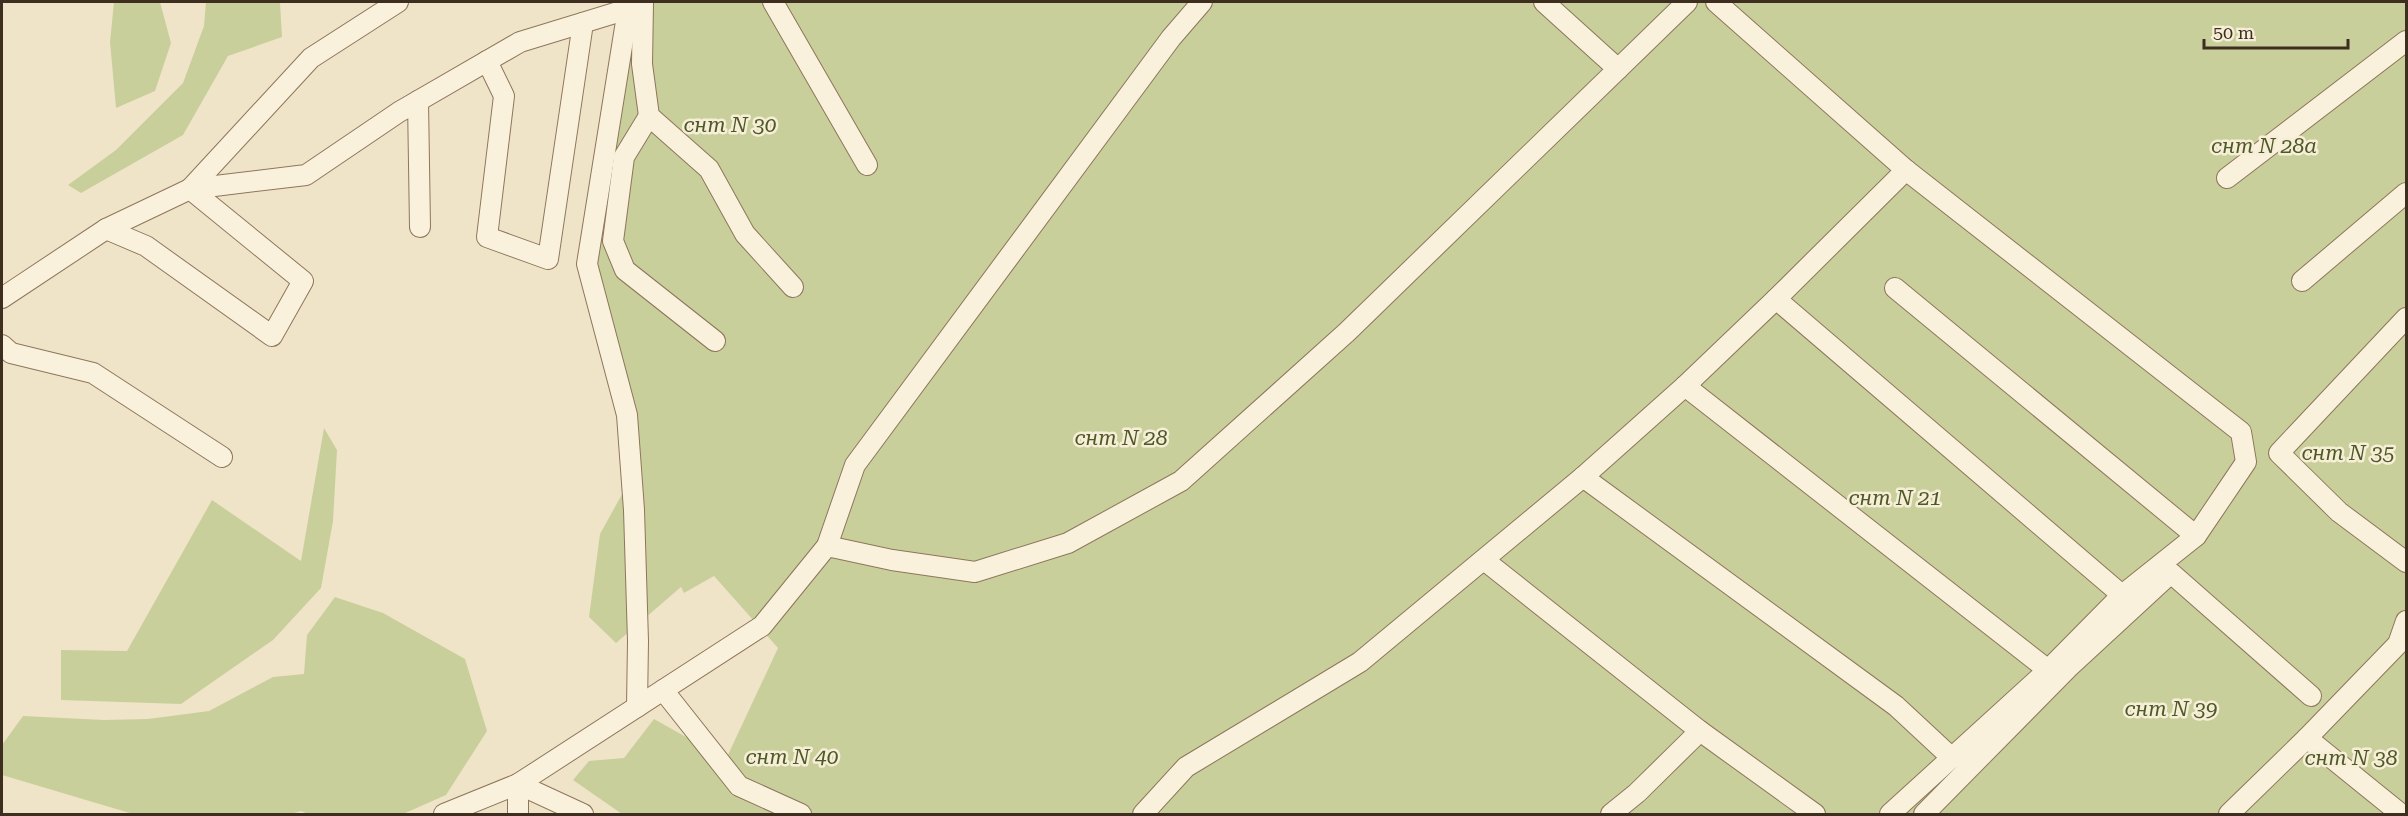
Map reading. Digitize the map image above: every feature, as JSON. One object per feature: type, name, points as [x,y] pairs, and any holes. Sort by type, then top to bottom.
[{"type":"street","points":[[190,189],[311,58],[398,2]]},
{"type":"street","points":[[773,2],[867,165]]},
{"type":"street","points":[[444,814],[518,784],[762,626],[827,546],[855,465],[1171,38],[1202,2]]},
{"type":"street","points":[[1544,2],[1618,69]]},
{"type":"street","points":[[827,546],[892,560],[975,572],[1068,543],[1181,481],[1347,332],[1687,2]]},
{"type":"street","points":[[1716,2],[1906,170],[2241,432],[2246,462],[2196,536],[2122,595],[2048,670],[1890,814]]},
{"type":"street","points":[[2,298],[106,229],[190,189],[306,176],[418,101],[520,42],[637,4]]},
{"type":"street","points":[[637,4],[649,116],[624,157],[613,242],[625,270],[715,341]]},
{"type":"street","points":[[637,4],[587,264],[627,415],[634,510],[637,707]]},
{"type":"street","points":[[487,61],[504,96],[487,237],[548,259],[583,23]]},
{"type":"street","points":[[2227,178],[2406,40]]},
{"type":"street","points":[[418,101],[420,226]]},
{"type":"street","points":[[649,116],[709,169],[746,234],[793,287]]},
{"type":"street","points":[[1143,814],[1186,767],[1360,662],[1583,477],[1685,386],[1906,170]]},
{"type":"street","points":[[106,229],[146,246],[272,336],[303,281],[190,189]]},
{"type":"street","points":[[2302,281],[2406,193]]},
{"type":"street","points":[[1895,288],[2196,536]]},
{"type":"street","points":[[1776,299],[2122,595]]},
{"type":"street","points":[[2406,318],[2279,453],[2339,512],[2406,562]]},
{"type":"street","points":[[2,345],[11,353],[93,373],[222,457]]},
{"type":"street","points":[[1685,386],[2048,670]]},
{"type":"street","points":[[1583,477],[1896,706],[1952,758]]},
{"type":"street","points":[[1484,560],[1701,731],[1815,814]]},
{"type":"street","points":[[1924,814],[2068,668],[2171,573],[2311,696]]},
{"type":"street","points":[[2229,814],[2398,644],[2406,621]]},
{"type":"street","points":[[663,690],[739,786],[801,814]]},
{"type":"street","points":[[1611,814],[1637,793],[1701,731]]},
{"type":"street","points":[[2307,738],[2401,814]]},
{"type":"street","points":[[518,784],[518,814]]},
{"type":"street","points":[[518,784],[583,814]]},
{"type":"green space","points":[[114,2],[160,2],[171,43],[155,91],[116,108],[110,42]]},
{"type":"green space","points":[[206,2],[280,2],[282,37],[228,56],[183,135],[81,193],[68,185],[116,150],[183,83],[204,26]]},
{"type":"green space","points":[[625,2],[2406,2],[2406,814],[622,814],[573,780],[589,761],[624,758],[654,719],[695,742],[719,774],[778,648],[714,576],[684,593],[681,587],[616,643],[589,617],[600,534],[636,469],[582,268]]},
{"type":"green space","points":[[324,428],[337,450],[333,521],[321,588],[273,640],[181,704],[61,700],[61,650],[127,651],[212,500],[301,561]]},
{"type":"green space","points":[[335,597],[383,613],[465,659],[487,731],[446,795],[403,814],[308,814],[301,811],[291,814],[133,814],[2,775],[2,745],[23,716],[104,720],[148,719],[209,711],[273,677],[304,674],[307,635]]},
{"type":"park label","name":"снт N 30","points":[[730,125]]},
{"type":"park label","name":"снт N 28а","points":[[2264,146]]},
{"type":"park label","name":"снт N 28","points":[[1121,438]]},
{"type":"park label","name":"снт N 35","points":[[2348,453]]},
{"type":"park label","name":"снт N 21","points":[[1895,498]]},
{"type":"park label","name":"снт N 39","points":[[2171,709]]},
{"type":"park label","name":"снт N 40","points":[[792,757]]},
{"type":"park label","name":"снт N 38","points":[[2351,758]]}]
